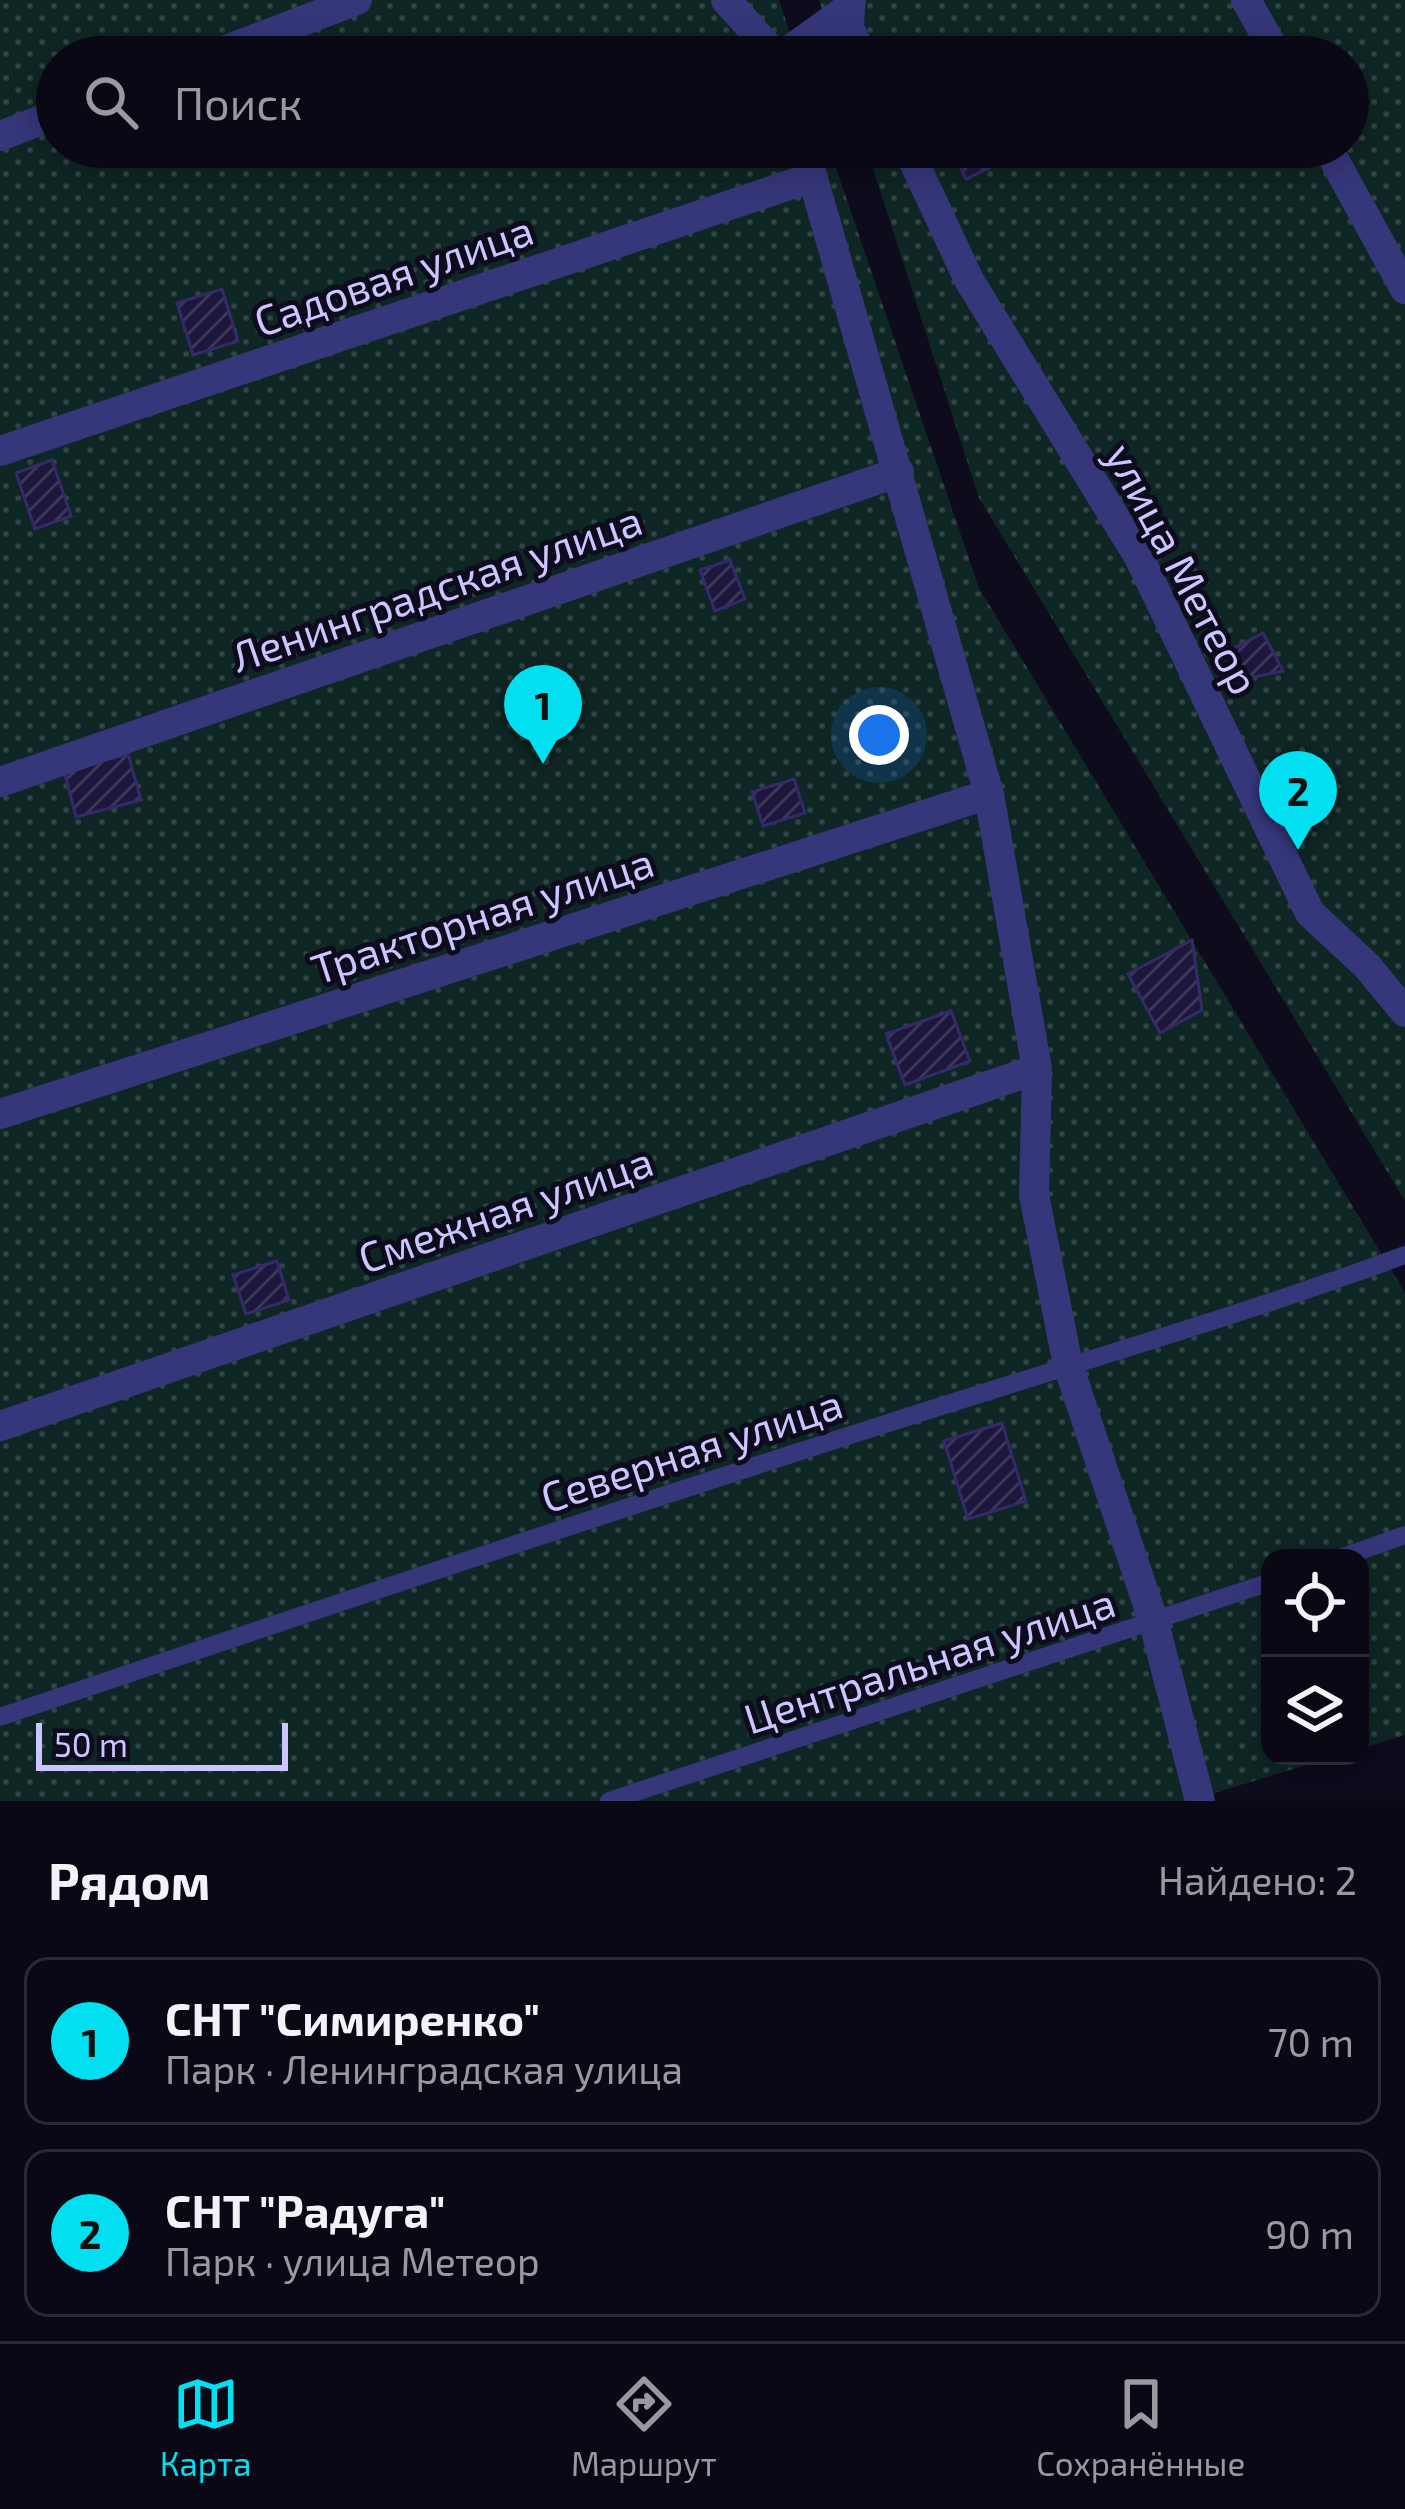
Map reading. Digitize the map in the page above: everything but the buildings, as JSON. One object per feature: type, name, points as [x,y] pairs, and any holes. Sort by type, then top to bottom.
[{"type":"street","points":[[263,36],[357,0]]},
{"type":"street","points":[[726,0],[759,36]]},
{"type":"street","points":[[1246,0],[1266,36]]},
{"type":"street","points":[[806,36],[850,3]]},
{"type":"street","points":[[850,3],[853,36]]},
{"type":"street","points":[[0,136],[36,122]]},
{"type":"street","name":"Садовая улица","points":[[0,452],[791,168]]},
{"type":"street","points":[[810,168],[989,794],[1036,1069],[1034,1195],[1068,1365],[1154,1623],[1200,1801]]},
{"type":"street","name":"улица Метеор","points":[[917,168],[969,280],[1139,557],[1310,914],[1367,966],[1405,1012]]},
{"type":"street","points":[[1339,168],[1405,289]]},
{"type":"street","name":"Ленинградская улица","points":[[0,782],[899,472]]},
{"type":"street","name":"Тракторная улица","points":[[0,1114],[989,794]]},
{"type":"street","name":"Смежная улица","points":[[0,1426],[1036,1069]]},
{"type":"lane","name":"Северная улица","points":[[0,1717],[1068,1365],[1250,1312],[1405,1255]]},
{"type":"lane","points":[[1365,1549],[1405,1535]]},
{"type":"lane","name":"Центральная улица","points":[[609,1801],[1261,1585]]},
{"type":"green space","points":[[0,0],[779,0],[791,36],[36,36],[36,168],[836,168],[979,588],[1405,1293],[1405,1735],[1369,1746],[1369,1549],[1261,1549],[1261,1765],[1306,1765],[1188,1801],[0,1801]]},
{"type":"green space","points":[[819,0],[1405,0],[1405,1201],[979,498],[873,168],[1369,168],[1369,36],[831,36]]},
{"type":"place","name":"СНТ \"Симиренко\"","points":[[543,764]]},
{"type":"place","name":"СНТ \"Радуга\"","points":[[1298,850]]}]
